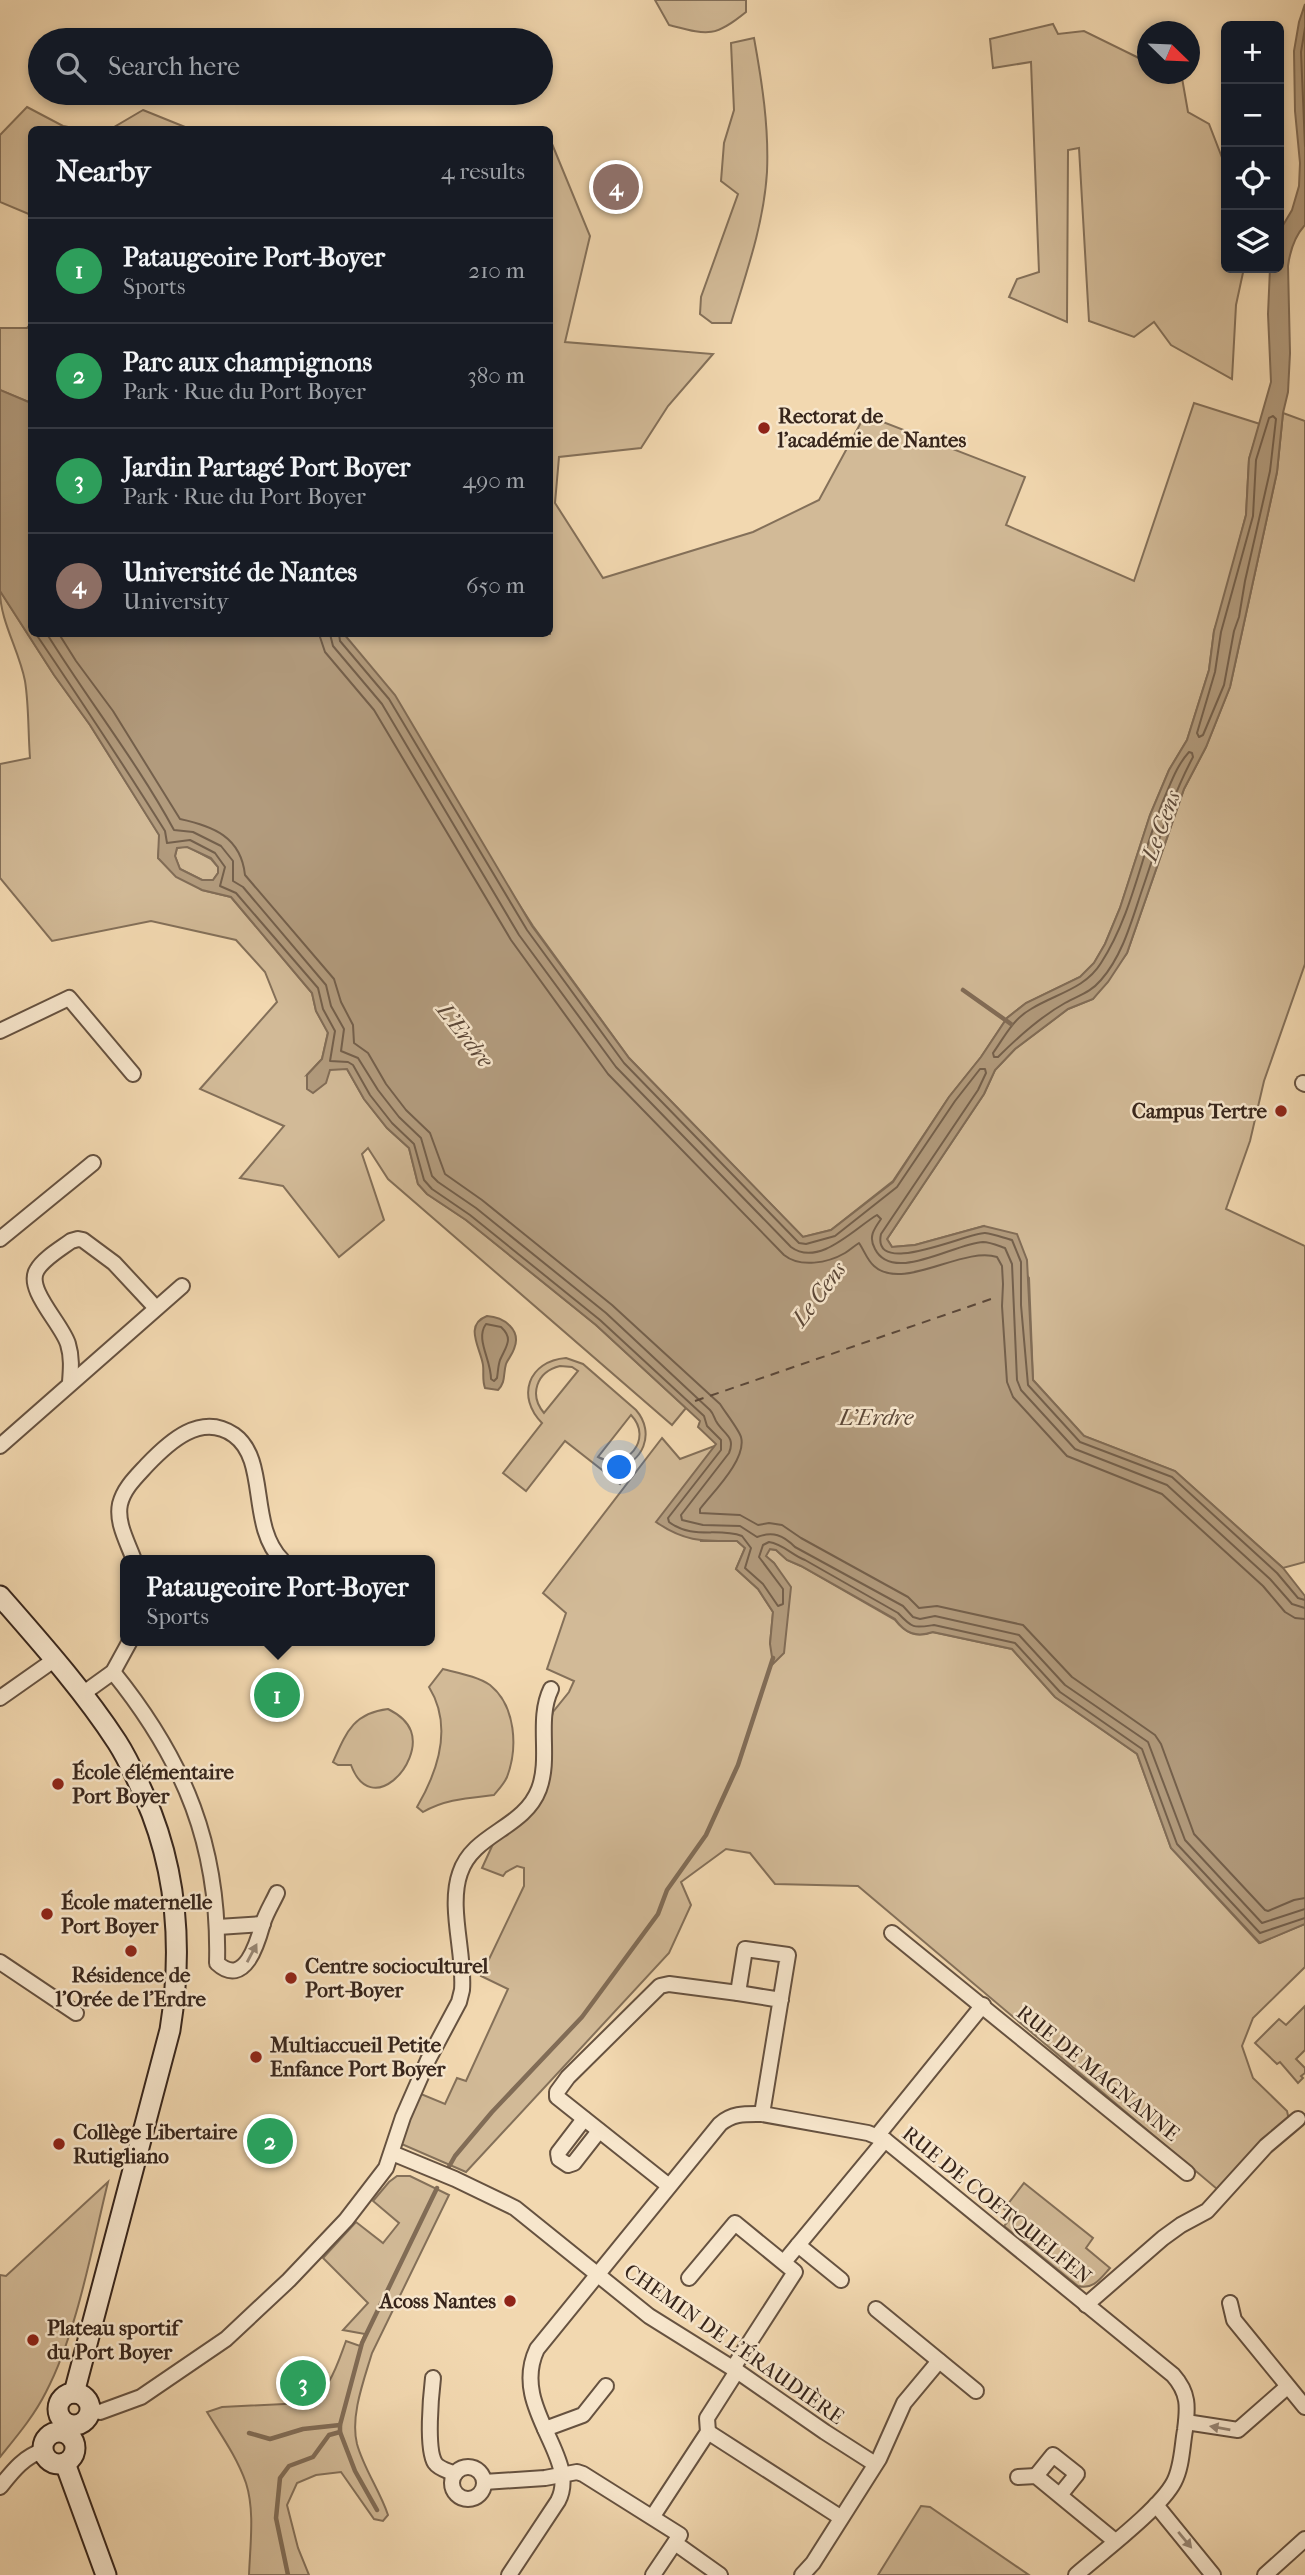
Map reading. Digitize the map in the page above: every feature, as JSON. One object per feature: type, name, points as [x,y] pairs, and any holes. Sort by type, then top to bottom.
[{"type":"street","points":[[0,1031],[69,998],[133,1074]]},
{"type":"street","points":[[0,1239],[93,1163]]},
{"type":"street","points":[[70,1382],[71,1358],[67,1340],[36,1290],[33,1281],[37,1269],[71,1241],[83,1240],[114,1263],[156,1308]]},
{"type":"street","points":[[0,1446],[181,1286]]},
{"type":"street","points":[[132,1555],[120,1521],[120,1506],[130,1483],[171,1441],[183,1433],[199,1428],[217,1427],[241,1440],[252,1457],[263,1525],[272,1550],[277,1555]]},
{"type":"street","points":[[0,1596],[82,1695],[124,1753],[156,1821],[169,1865],[177,1954],[170,2031],[74,2393],[83,2397],[71,2424],[73,2455],[60,2464],[51,2462],[43,2451]]},
{"type":"street","points":[[82,1695],[113,1672],[127,1646]]},
{"type":"street","points":[[0,1698],[54,1660]]},
{"type":"street","points":[[113,1672],[133,1696],[170,1752],[191,1798],[214,1879],[218,1927],[217,1963],[222,1967],[236,1969],[247,1964],[262,1935],[263,1924],[277,1893]]},
{"type":"street","points":[[43,2451],[46,2440],[71,2424],[141,2397],[226,2339],[289,2280],[346,2220],[386,2168],[403,2117],[428,2060],[459,2002],[462,1990],[456,1892],[461,1870],[475,1849],[522,1816],[533,1803],[542,1777],[545,1701],[551,1689]]},
{"type":"street","points":[[218,1927],[263,1924]]},
{"type":"street","name":"RUE DE MAGNANNE","points":[[892,1933],[1187,2173]]},
{"type":"street","points":[[738,1993],[745,1949],[788,1955],[762,2114]]},
{"type":"street","points":[[0,1962],[76,2013]]},
{"type":"street","points":[[669,2186],[557,2097],[560,2086],[656,1988],[669,1984],[781,2000]]},
{"type":"street","points":[[784,2262],[982,2005]]},
{"type":"street","name":"RUE DE COETQUELFEN","points":[[562,2476],[559,2461],[529,2386],[531,2361],[537,2349],[597,2273],[726,2120],[737,2114],[762,2114],[881,2138],[1180,2383],[1187,2399],[1186,2422],[1177,2475],[1172,2486],[1156,2505],[1076,2575]]},
{"type":"street","points":[[584,2119],[558,2152],[559,2159],[568,2165],[574,2163],[599,2131]]},
{"type":"street","points":[[1086,2305],[1163,2238],[1208,2211],[1266,2146],[1298,2119]]},
{"type":"street","name":"CHEMIN DE L'ÉRAUDIÈRE","points":[[392,2152],[515,2208],[649,2316],[735,2369],[875,2464]]},
{"type":"street","points":[[653,2516],[708,2432],[707,2418],[795,2272],[735,2223],[689,2278]]},
{"type":"street","points":[[798,2245],[841,2280]]},
{"type":"street","points":[[1230,2303],[1234,2320],[1305,2407]]},
{"type":"street","points":[[876,2309],[976,2391]]},
{"type":"street","points":[[802,2575],[813,2563],[879,2459],[904,2403],[939,2361]]},
{"type":"street","points":[[433,2378],[429,2411],[433,2457],[437,2466],[455,2474]]},
{"type":"street","points":[[545,2429],[583,2415],[606,2386]]},
{"type":"street","points":[[1186,2422],[1238,2430],[1287,2387]]},
{"type":"street","points":[[708,2432],[840,2517]]},
{"type":"street","points":[[0,2487],[22,2462],[32,2454],[43,2451]]},
{"type":"street","points":[[1037,2476],[1053,2455],[1077,2474],[1060,2495]]},
{"type":"street","points":[[65,2463],[106,2575]]},
{"type":"street","points":[[470,2468],[481,2474],[484,2482],[483,2490],[477,2497],[469,2500],[454,2492],[452,2483],[455,2474],[461,2469],[470,2468]]},
{"type":"street","points":[[484,2482],[562,2476],[577,2472],[583,2474],[653,2516],[720,2575]]},
{"type":"street","points":[[509,2575],[558,2501],[562,2491],[562,2476]]},
{"type":"street","points":[[1018,2477],[1037,2476],[1115,2541]]},
{"type":"street","points":[[1156,2505],[1213,2575]]},
{"type":"street","points":[[653,2575],[677,2539]]},
{"type":"street","points":[[1265,2575],[1305,2539]]},
{"type":"shaded area","points":[[655,0],[746,0],[746,12],[718,30],[693,31],[669,25]]},
{"type":"shaded area","points":[[1053,24],[1058,34],[1084,31],[1137,57],[1137,84],[1183,84],[1188,112],[1209,124],[1221,155],[1221,273],[1243,273],[1236,305],[1232,379],[1171,345],[1154,322],[1134,337],[1089,321],[1079,148],[1068,150],[1067,322],[1009,297],[1017,279],[1039,272],[1031,62],[993,68],[990,39]]},
{"type":"shaded area","points":[[754,38],[766,121],[765,191],[754,248],[731,323],[712,323],[700,314],[701,297],[738,194],[721,181],[724,143],[734,110],[731,43]]},
{"type":"shaded area","points":[[27,107],[63,126],[28,126],[28,214],[0,202],[0,135]]},
{"type":"shaded area","points":[[143,110],[183,126],[116,126]]},
{"type":"shaded area","points":[[553,146],[590,236],[565,342],[713,354],[668,406],[641,448],[559,457],[555,503],[603,578],[753,532],[819,500],[865,415],[1025,477],[1006,525],[1134,581],[1194,403],[1260,424],[1249,459],[1246,515],[1214,631],[1209,670],[1187,740],[1169,770],[1150,815],[1120,908],[1105,944],[1094,963],[1080,977],[1026,1003],[1007,1018],[981,1057],[949,1097],[893,1181],[831,1230],[803,1237],[629,1058],[533,926],[346,637],[553,637]]},
{"type":"shaded area","points":[[0,328],[27,328],[28,402],[0,390]]},
{"type":"shaded area","points":[[1283,413],[1305,421],[1305,964],[1264,1081],[1250,1141],[1226,1209],[1305,1246],[1305,1562],[1283,1568],[1175,1471],[1084,1436],[1033,1380],[1029,1278],[984,1226],[915,1245],[892,1247],[887,1239],[984,1094],[995,1070],[1015,1049],[1068,1009],[1093,999],[1127,953],[1184,789],[1206,747],[1230,687],[1277,472]]},
{"type":"shaded area","points":[[0,591],[160,836],[158,858],[202,890],[231,897],[312,993],[316,1011],[328,1032],[322,1059],[307,1075],[330,1069],[347,1069],[364,1099],[387,1128],[409,1148],[418,1184],[427,1194],[466,1220],[596,1325],[686,1408],[672,1425],[388,1179],[368,1148],[362,1154],[384,1220],[339,1257],[283,1186],[240,1178],[284,1126],[200,1089],[277,1002],[265,972],[236,940],[151,921],[52,941],[0,878],[0,764],[30,758],[25,681]]},
{"type":"shaded area","points":[[187,846],[211,859],[218,867],[218,873],[213,880],[202,880],[180,869],[175,856],[177,848]]},
{"type":"shaded area","points":[[566,1358],[583,1364],[636,1410],[642,1419],[645,1437],[639,1454],[624,1466],[614,1469],[624,1478],[620,1484],[565,1441],[526,1491],[503,1473],[542,1423],[529,1402],[528,1392],[535,1373],[553,1361]],"holes":[[[560,1366],[572,1367],[578,1371],[544,1413],[537,1399],[537,1385],[545,1373]],[[631,1415],[639,1434],[634,1451],[618,1460],[598,1457]]]},
{"type":"shaded area","points":[[662,1438],[680,1459],[717,1445],[701,1541],[737,1541],[745,1548],[736,1569],[758,1589],[773,1612],[770,1644],[780,1573],[774,1563],[765,1556],[769,1549],[776,1550],[787,1560],[895,1620],[911,1633],[932,1632],[1012,1649],[1055,1697],[1137,1754],[1171,1848],[1259,1943],[1305,1924],[1305,1967],[1253,2018],[1242,2046],[1253,2078],[1287,2111],[1289,2120],[1217,2189],[858,1886],[775,1884],[750,1853],[726,1849],[681,1882],[691,1905],[669,1953],[466,2172],[390,2139],[409,2089],[445,2104],[457,2078],[466,2081],[508,1989],[481,1976],[524,1886],[524,1868],[517,1866],[503,1876],[482,1868],[493,1844],[526,1819],[553,1712],[574,1681],[547,1669],[566,1613],[543,1593]]},
{"type":"shaded area","points":[[443,1669],[479,1679],[499,1694],[510,1716],[513,1753],[507,1777],[494,1795],[449,1802],[423,1812],[417,1807],[431,1779],[440,1748],[441,1733],[440,1717],[429,1687]]},
{"type":"shaded area","points":[[388,1709],[399,1715],[411,1731],[413,1744],[410,1758],[393,1781],[382,1787],[370,1787],[360,1780],[351,1765],[338,1765],[333,1762],[352,1726],[366,1715]]},
{"type":"shaded area","points":[[1305,2006],[1305,2050],[1296,2059],[1305,2068],[1305,2073],[1298,2083],[1280,2062],[1277,2064],[1255,2043],[1279,2019],[1286,2025]]},
{"type":"shaded area","points":[[397,2176],[410,2176],[449,2195],[372,2353],[357,2410],[357,2444],[388,2515],[383,2521],[374,2519],[341,2472],[316,2475],[297,2483],[287,2505],[298,2548],[309,2575],[249,2575],[249,2494],[233,2455],[207,2412],[222,2407],[305,2403],[327,2385],[346,2341],[360,2346],[365,2334],[343,2330],[368,2303],[323,2258],[356,2222],[383,2243],[399,2223],[373,2201]]},
{"type":"shaded area","name":"Plateau sportif du Port Boyer","points":[[108,2182],[83,2289],[57,2369],[25,2426],[0,2457],[0,2275],[6,2276]]},
{"type":"shaded area","points":[[1024,2183],[1093,2238],[1086,2248],[1110,2268],[1096,2283],[1078,2286],[1004,2226],[1010,2219],[1009,2213],[1004,2209]]},
{"type":"shaded area","points":[[314,2363],[327,2373],[309,2395],[288,2399],[280,2391],[298,2373],[301,2376]]},
{"type":"shaded area","points":[[921,2506],[930,2507],[1029,2575],[878,2575]]},
{"type":"water","name":"L'Erdre","points":[[1305,4],[1305,225],[1293,244],[1288,266],[1288,392],[1277,472],[1230,687],[1206,747],[1184,789],[1127,953],[1093,999],[1068,1009],[1015,1049],[995,1070],[984,1094],[887,1239],[892,1247],[915,1245],[984,1226],[1017,1234],[1027,1260],[1033,1380],[1084,1436],[1175,1471],[1283,1568],[1305,1596],[1305,1924],[1260,1943],[1171,1848],[1137,1754],[1055,1697],[1012,1649],[933,1632],[911,1633],[895,1619],[770,1549],[766,1556],[791,1587],[784,1653],[773,1664],[770,1644],[773,1612],[758,1589],[736,1569],[745,1548],[737,1541],[685,1537],[656,1522],[716,1444],[698,1427],[700,1421],[596,1325],[466,1220],[427,1194],[418,1184],[409,1148],[387,1128],[364,1099],[347,1069],[330,1070],[326,1083],[313,1093],[307,1089],[307,1075],[322,1059],[328,1033],[316,1011],[312,993],[231,897],[202,890],[176,877],[158,858],[159,835],[90,725],[30,637],[347,637],[395,695],[532,926],[629,1058],[803,1237],[831,1230],[893,1182],[949,1097],[981,1057],[1007,1018],[1026,1003],[1080,977],[1094,963],[1120,908],[1150,815],[1169,770],[1187,740],[1209,670],[1214,631],[1246,515],[1249,459],[1271,382],[1268,314],[1270,273],[1284,273],[1284,224],[1292,210],[1299,186],[1300,163],[1295,111],[1294,51]],"holes":[[[187,847],[211,858],[218,867],[218,873],[213,880],[202,880],[180,869],[175,856],[177,848]]]},
{"type":"water","name":"L'Erdre","points":[[0,390],[28,402],[28,635],[0,591]]},
{"type":"water","points":[[487,1316],[505,1322],[516,1336],[514,1349],[498,1390],[485,1388],[483,1365],[475,1338],[476,1325]]},
{"type":"water","points":[[277,1678],[289,1683],[294,1695],[289,1707],[277,1712],[265,1707],[260,1695],[265,1683]]},
{"type":"waterway","points":[[963,990],[1011,1024]]},
{"type":"waterway","points":[[446,2172],[455,2156],[492,2112],[582,2017],[658,1914],[667,1890],[706,1835],[738,1765],[773,1658]]},
{"type":"waterway","points":[[377,2510],[355,2471],[340,2432],[340,2425],[362,2343],[437,2188]]},
{"type":"waterway","points":[[249,2433],[270,2439],[303,2429],[340,2425]]},
{"type":"waterway","points":[[288,2575],[276,2518],[280,2478],[289,2466],[313,2457],[329,2435],[340,2432]]},
{"type":"ferry route","points":[[695,1401],[994,1298]]},
{"type":"place","name":"Université de Nantes","points":[[616,187]]},
{"type":"place","name":"Rectorat de l'académie de Nantes","points":[[764,428]]},
{"type":"place","name":"Campus Tertre","points":[[1281,1111]]},
{"type":"place","name":"Pataugeoire Port-Boyer","points":[[277,1695]]},
{"type":"place","name":"École élémentaire Port Boyer","points":[[58,1784]]},
{"type":"place","name":"École maternelle Port Boyer","points":[[47,1914]]},
{"type":"place","name":"Résidence de l'Orée de l'Erdre","points":[[131,1951]]},
{"type":"place","name":"Centre socioculturel Port-Boyer","points":[[291,1978]]},
{"type":"place","name":"Multiaccueil Petite Enfance Port Boyer","points":[[256,2057]]},
{"type":"place","name":"Parc aux champignons","points":[[270,2141]]},
{"type":"place","name":"Collège Libertaire Rutigliano","points":[[59,2144]]},
{"type":"place","name":"Acoss Nantes","points":[[510,2301]]},
{"type":"place","name":"Plateau sportif du Port Boyer","points":[[33,2340]]},
{"type":"place","name":"Jardin Partagé Port Boyer","points":[[303,2383]]},
{"type":"water label","name":"Le Cens","points":[[1161,826]]},
{"type":"water label","name":"Le Cens","points":[[819,1294]]}]
